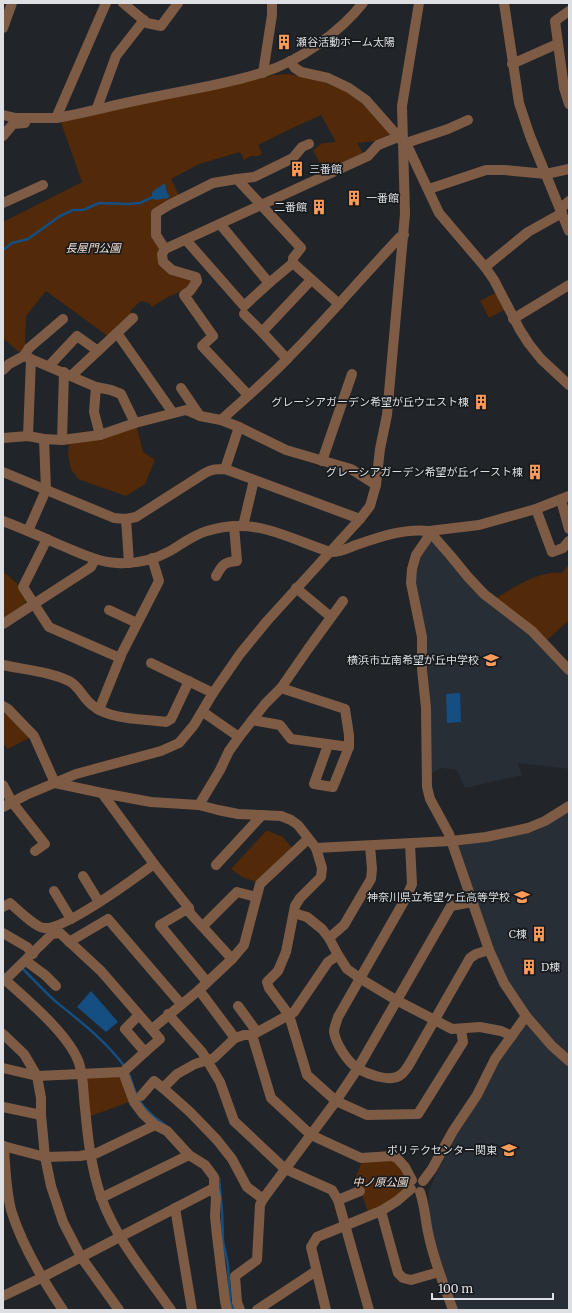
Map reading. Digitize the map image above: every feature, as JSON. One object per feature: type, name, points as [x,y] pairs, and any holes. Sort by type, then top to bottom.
[{"type":"street","points":[[3,28],[12,3]]},
{"type":"street","points":[[56,118],[106,3]]},
{"type":"street","points":[[123,3],[147,23],[160,26],[178,3]]},
{"type":"street","points":[[263,73],[272,15],[272,3]]},
{"type":"street","points":[[3,115],[16,118],[56,118],[263,73],[290,61],[317,45],[336,31],[363,3]]},
{"type":"street","points":[[7,804],[76,774],[169,748],[179,743],[187,734],[240,654],[296,588],[360,519],[370,506],[376,485],[380,449],[387,415],[394,320],[404,235],[405,214],[402,106],[419,3]]},
{"type":"street","points":[[504,3],[519,103],[530,136],[569,231]]},
{"type":"street","points":[[569,11],[555,21],[557,44],[565,66],[564,88],[569,104]]},
{"type":"street","points":[[97,108],[116,56],[144,20]]},
{"type":"street","points":[[512,64],[557,44]]},
{"type":"street","points":[[290,61],[295,68],[301,72],[328,78],[349,88],[366,100],[402,141],[429,189],[439,213],[485,267],[494,280],[513,319],[529,344],[569,385]]},
{"type":"street","points":[[3,136],[13,124],[36,122],[39,118]]},
{"type":"street","points":[[248,395],[202,346],[212,336],[184,295],[190,291],[197,281],[196,277],[172,270],[163,262],[162,254],[165,249],[368,156],[378,146],[448,129],[468,120]]},
{"type":"street","points":[[165,249],[156,235],[156,213],[214,183],[254,177],[293,158],[302,147],[309,144]]},
{"type":"street","points":[[429,189],[486,170],[546,174],[569,169]]},
{"type":"street","points":[[186,240],[244,306],[269,282],[293,263],[293,258],[301,248],[237,179]]},
{"type":"street","points":[[3,203],[43,185]]},
{"type":"street","points":[[485,267],[528,232],[561,211],[569,201]]},
{"type":"street","points":[[220,224],[269,282]]},
{"type":"street","points":[[220,420],[287,359],[374,265],[404,235]]},
{"type":"street","points":[[293,263],[339,304]]},
{"type":"street","points":[[262,332],[311,280]]},
{"type":"street","points":[[513,319],[569,285]]},
{"type":"street","points":[[244,314],[287,359]]},
{"type":"street","points":[[62,440],[68,374],[98,351],[133,318]]},
{"type":"street","points":[[28,436],[27,358],[29,348],[63,319]]},
{"type":"street","points":[[117,333],[172,413]]},
{"type":"street","points":[[49,366],[77,336],[98,351]]},
{"type":"street","points":[[5,364],[27,358],[96,387],[121,394],[135,423]]},
{"type":"street","points":[[322,461],[352,374]]},
{"type":"street","points":[[96,387],[94,412],[100,436]]},
{"type":"street","points":[[180,388],[200,416]]},
{"type":"street","points":[[3,438],[28,436],[62,440],[100,436],[135,423],[186,410],[200,416],[220,420],[239,427],[286,450],[351,469],[376,485]]},
{"type":"street","points":[[225,469],[239,427]]},
{"type":"street","points":[[28,531],[46,490],[44,439]]},
{"type":"street","points":[[3,472],[114,518],[126,519],[136,517],[211,469],[225,469],[360,519]]},
{"type":"street","points":[[216,576],[220,568],[227,562],[237,561],[238,526],[254,480]]},
{"type":"street","points":[[3,521],[95,559],[110,562],[129,563],[152,558],[168,552],[206,531],[238,526],[272,530],[335,553],[393,534],[479,525],[534,510],[565,498],[569,529]]},
{"type":"street","points":[[534,510],[552,552],[563,548],[569,541]]},
{"type":"street","points":[[126,519],[129,563]]},
{"type":"street","points":[[429,531],[484,594],[532,631],[569,670]]},
{"type":"street","points":[[429,531],[427,539],[416,555],[412,569],[411,583],[422,637],[422,669],[426,708],[427,788],[430,799],[449,834],[489,950],[504,983],[526,1016],[552,1046],[569,1061]]},
{"type":"street","points":[[47,539],[22,587],[48,627],[120,658]]},
{"type":"street","points":[[99,710],[120,658],[159,581],[152,558]]},
{"type":"street","points":[[3,624],[91,566],[95,559]]},
{"type":"street","points":[[296,588],[331,617]]},
{"type":"street","points":[[199,805],[239,737],[265,704],[281,688],[343,601]]},
{"type":"street","points":[[109,610],[137,623]]},
{"type":"street","points":[[151,663],[213,693]]},
{"type":"street","points":[[3,664],[54,674],[75,685],[91,705],[99,710],[115,716],[166,722],[171,719],[189,681]]},
{"type":"street","points":[[281,688],[345,709],[349,735],[349,747],[334,788],[314,784],[328,744]]},
{"type":"street","points":[[3,706],[8,709],[34,736],[55,783]]},
{"type":"street","points":[[202,712],[239,737]]},
{"type":"street","points":[[252,720],[280,725],[291,739],[349,747]]},
{"type":"street","points":[[55,783],[151,802],[199,805],[238,814],[281,816],[298,825],[316,848],[322,868],[321,877],[300,898],[295,906],[286,952],[278,971],[267,982],[269,988],[289,1016],[307,1076],[336,1101],[367,1115],[418,1114],[463,1042],[461,1029]]},
{"type":"street","points":[[3,785],[7,804],[45,844],[35,852]]},
{"type":"street","points":[[102,793],[154,864],[189,908],[190,913],[232,959]]},
{"type":"street","points":[[316,848],[410,844],[486,837],[528,828],[545,821],[569,806]]},
{"type":"street","points":[[216,865],[262,815]]},
{"type":"street","points":[[152,1029],[168,1014],[199,990],[232,959],[244,945],[260,884],[308,839]]},
{"type":"street","points":[[410,844],[412,884],[407,896],[361,979],[338,1017],[334,1031],[345,1056],[358,1068],[380,1078],[399,1076],[406,1069],[470,958],[476,954],[489,950]]},
{"type":"street","points":[[329,938],[344,925],[371,880],[372,869],[370,846]]},
{"type":"street","points":[[3,907],[10,903],[42,928],[50,928],[71,919],[99,902],[154,864]]},
{"type":"street","points":[[83,876],[99,902]]},
{"type":"street","points":[[54,891],[71,919]]},
{"type":"street","points":[[203,926],[236,892],[256,897]]},
{"type":"street","points":[[240,1310],[237,1302],[235,1276],[257,1260],[260,1205],[263,1199],[336,1101],[358,1068],[451,906],[472,902]]},
{"type":"street","points":[[189,908],[160,925],[207,982]]},
{"type":"street","points":[[294,913],[307,917],[314,922],[329,938],[347,969],[396,1000],[452,1029],[480,1027],[501,1031],[512,1036]]},
{"type":"street","points":[[69,942],[108,919],[181,1004]]},
{"type":"street","points":[[3,1068],[37,1076],[81,1073],[123,1072],[160,1039],[101,972],[60,932],[52,934],[4,979],[54,1025],[79,1062],[81,1073],[89,1155],[101,1198],[119,1236],[171,1310]]},
{"type":"street","points":[[3,934],[27,947],[29,957],[56,986]]},
{"type":"street","points":[[163,1088],[177,1074],[195,1064],[214,1058],[235,1038],[254,1034],[289,1016],[294,1012],[328,962],[338,955]]},
{"type":"street","points":[[199,990],[235,1038]]},
{"type":"street","points":[[238,1006],[254,1034],[271,1098],[311,1135],[361,1158],[384,1156],[397,1158],[405,1167],[425,1206],[428,1232],[450,1309]]},
{"type":"street","points":[[168,1014],[202,1052],[220,1082],[234,1121],[285,1169],[332,1190],[338,1200],[346,1225],[369,1310]]},
{"type":"street","points":[[139,1015],[125,1029],[144,1052]]},
{"type":"street","points":[[326,1310],[311,1247],[313,1242],[318,1237],[381,1211],[398,1201],[414,1187],[419,1178],[423,1181],[432,1169],[453,1131],[477,1095],[495,1059],[526,1016]]},
{"type":"street","points":[[3,1034],[24,1054],[37,1076],[41,1098],[45,1157],[51,1186],[63,1222],[81,1257],[119,1310]]},
{"type":"street","points":[[123,1072],[134,1102],[143,1114],[155,1125],[167,1131],[189,1156],[205,1165],[214,1177],[217,1236],[225,1301],[228,1310]]},
{"type":"street","points":[[141,1096],[154,1081],[163,1088],[190,1112],[217,1140],[232,1159],[247,1187],[263,1199]]},
{"type":"street","points":[[3,1107],[41,1115]]},
{"type":"street","points":[[63,1310],[41,1278],[7,1212],[4,1146],[45,1157],[89,1155],[97,1153],[155,1125]]},
{"type":"street","points":[[101,1198],[189,1156]]},
{"type":"street","points":[[3,1296],[41,1278],[119,1236],[214,1188]]},
{"type":"street","points":[[338,1200],[360,1191]]},
{"type":"street","points":[[175,1208],[192,1310]]},
{"type":"street","points":[[381,1211],[398,1273],[403,1278],[411,1280],[439,1272]]},
{"type":"street","points":[[257,1310],[271,1306],[316,1271]]},
{"type":"shaded area","name":"横浜市立南希望が丘中学校","points":[[428,542],[433,542],[444,552],[472,589],[529,634],[569,675],[569,769],[518,763],[522,775],[465,788],[457,770],[441,768],[431,774],[426,637],[415,583],[419,557]]},
{"type":"shaded area","name":"神奈川県立希望ケ丘高等学校","points":[[569,810],[569,1057],[528,1013],[508,984],[493,950],[456,844],[536,831]]},
{"type":"shaded area","name":"ポリテクセンター関東","points":[[529,1022],[569,1064],[569,1310],[457,1310],[441,1271],[428,1209],[429,1192],[436,1174],[460,1126],[497,1062],[525,1024]]},
{"type":"green space","name":"長屋門公園","points":[[288,74],[328,84],[347,92],[367,107],[390,134],[375,141],[357,143],[363,153],[324,171],[313,150],[323,143],[336,142],[321,115],[258,145],[262,153],[259,156],[251,156],[244,160],[240,152],[199,164],[171,179],[180,197],[153,212],[160,247],[160,255],[193,282],[188,288],[166,298],[152,307],[149,303],[141,301],[130,311],[132,313],[109,337],[46,291],[26,316],[25,349],[21,354],[3,338],[3,222],[82,182],[61,123],[63,121],[274,75]]},
{"type":"green space","points":[[497,292],[506,309],[489,318],[480,301]]},
{"type":"green space","points":[[136,424],[143,452],[155,460],[145,484],[126,496],[78,479],[71,469],[68,455],[69,444]]},
{"type":"green space","points":[[569,564],[569,620],[545,642],[496,598],[528,580],[545,574],[562,573]]},
{"type":"green space","points":[[3,572],[22,590],[25,605],[3,620]]},
{"type":"green space","points":[[6,711],[31,737],[8,749],[3,744],[3,715]]},
{"type":"green space","points":[[266,831],[283,837],[292,848],[257,882],[242,877],[231,869]]},
{"type":"green space","points":[[121,1075],[129,1102],[88,1117],[84,1076]]},
{"type":"green space","name":"中ノ原公園","points":[[393,1160],[403,1171],[406,1181],[404,1191],[378,1209],[368,1212],[356,1177],[362,1161]]},
{"type":"water","points":[[165,184],[167,193],[170,196],[168,198],[153,199],[153,191]]},
{"type":"water","points":[[460,693],[461,722],[447,723],[446,694]]},
{"type":"water","points":[[91,991],[118,1022],[106,1032],[77,1007]]},
{"type":"waterway","points":[[3,250],[12,243],[28,239],[60,216],[73,210],[83,210],[99,203],[140,203],[153,197]]},
{"type":"waterway","points":[[22,968],[55,1001],[101,1040],[125,1067]]},
{"type":"waterway","points":[[128,1071],[137,1097],[144,1107],[169,1128]]},
{"type":"waterway","points":[[219,1178],[223,1241],[228,1265],[230,1301],[233,1310]]},
{"type":"place","name":"瀬谷活動ホーム太陽","points":[[284,42]]},
{"type":"place","name":"三番館","points":[[297,169]]},
{"type":"place","name":"一番館","points":[[354,198]]},
{"type":"place","name":"二番館","points":[[319,207]]},
{"type":"place","name":"グレーシアガーデン希望が丘ウエスト棟","points":[[481,402]]},
{"type":"place","name":"グレーシアガーデン希望が丘イースト棟","points":[[535,472]]},
{"type":"place","name":"横浜市立南希望が丘中学校","points":[[491,660]]},
{"type":"place","name":"神奈川県立希望ケ丘高等学校","points":[[522,897]]},
{"type":"place","name":"C棟","points":[[539,934]]},
{"type":"place","name":"D棟","points":[[529,967]]},
{"type":"place","name":"ポリテクセンター関東","points":[[509,1150]]}]
